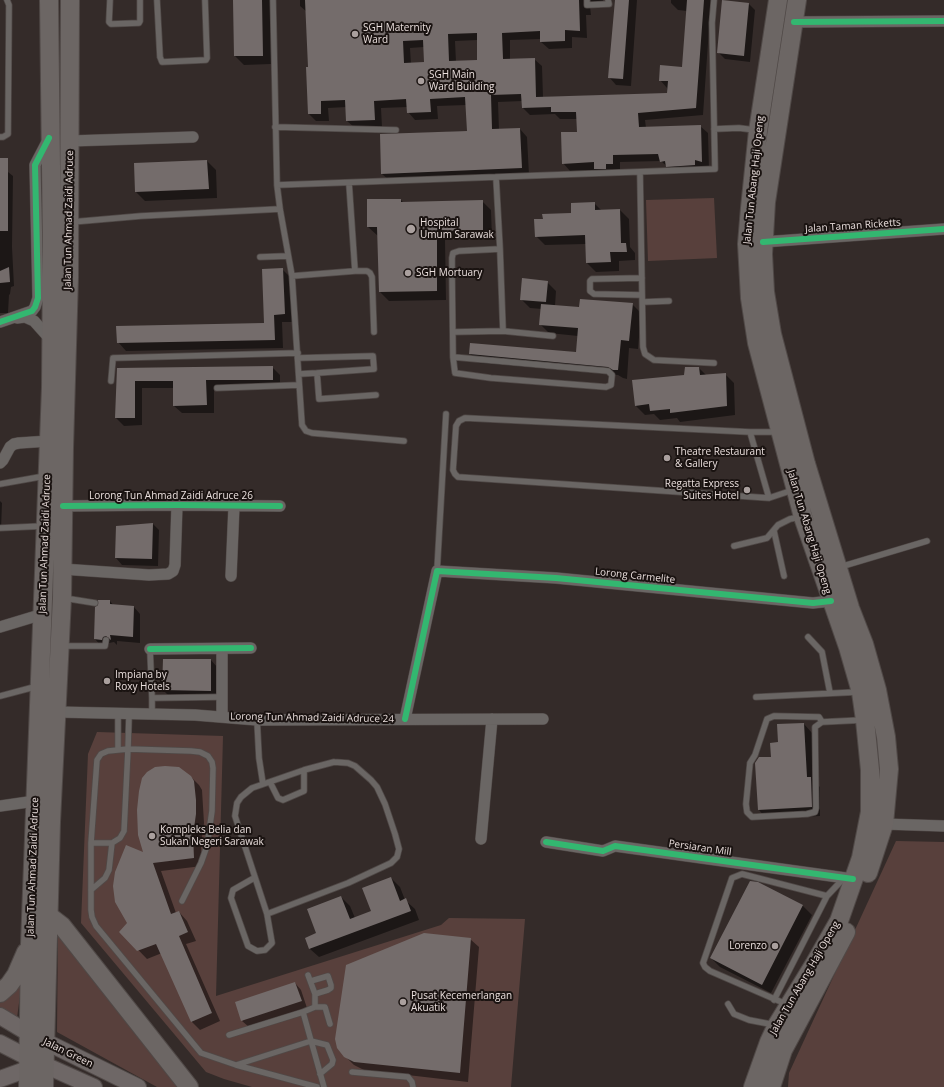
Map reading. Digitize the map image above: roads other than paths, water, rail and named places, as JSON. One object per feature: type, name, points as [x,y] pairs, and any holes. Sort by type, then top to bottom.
[{"type":"main road","name":"Jalan Tun Ahmad Zaidi Adruce","points":[[37,1038],[30,944],[50,441],[50,0]]},
{"type":"main road","name":"Jalan Tun Ahmad Zaidi Adruce","points":[[28,1087],[34,1063],[49,916],[51,822],[62,598],[70,223],[70,0]]},
{"type":"main road","points":[[70,19],[77,0]]},
{"type":"main road","name":"Jalan Tun Abang Haji Openg","points":[[753,1087],[769,1042],[777,1025],[782,1003],[815,963],[838,921],[848,879],[861,858],[870,812],[870,770],[861,692],[848,648],[803,517],[795,489],[757,343],[750,298],[747,244],[758,130],[778,0]]},
{"type":"main road","name":"Jalan Tun Abang Haji Openg","points":[[771,1087],[784,1050],[850,924],[884,824],[889,769],[886,737],[877,690],[864,644],[850,608],[806,464],[772,334],[765,292],[763,254],[766,202],[797,0]]},
{"type":"main road","points":[[49,916],[62,926],[189,1087]]},
{"type":"main road","points":[[0,993],[16,976],[30,944]]},
{"type":"main road","name":"Jalan Green","points":[[0,1016],[37,1038],[138,1087]]},
{"type":"main road","name":"Jalan Green","points":[[0,1042],[34,1063],[94,1087]]},
{"type":"main road","name":"Jalan Tun Ahmad Zaidi Adruce","points":[[34,1063],[44,1087]]},
{"type":"main road","points":[[0,1078],[34,1063]]},
{"type":"street","points":[[794,22],[944,21]]},
{"type":"street","points":[[70,141],[193,137]]},
{"type":"street","points":[[0,322],[32,311],[38,298],[35,165],[49,138]]},
{"type":"street","name":"Jalan Taman Ricketts","points":[[764,242],[944,229]]},
{"type":"street","points":[[38,298],[51,316]]},
{"type":"street","points":[[12,318],[25,317],[34,321],[51,340]]},
{"type":"street","points":[[0,463],[10,447],[14,444],[50,441]]},
{"type":"street","points":[[62,569],[149,575],[168,574],[173,570],[175,565],[177,505]]},
{"type":"street","name":"Lorong Tun Ahmad Zaidi Adruce 26","points":[[63,506],[280,506]]},
{"type":"street","points":[[231,576],[234,506]]},
{"type":"street","points":[[405,719],[437,571]]},
{"type":"street","name":"Lorong Carmelite","points":[[437,571],[556,578],[813,603],[831,601]]},
{"type":"street","points":[[0,627],[43,614]]},
{"type":"street","points":[[150,650],[251,648]]},
{"type":"street","points":[[222,649],[222,717]]},
{"type":"street","name":"Lorong Tun Ahmad Zaidi Adruce 24","points":[[57,712],[222,717],[257,720],[543,719]]},
{"type":"street","points":[[481,839],[492,720]]},
{"type":"street","points":[[0,806],[36,801]]},
{"type":"street","points":[[884,824],[944,826]]},
{"type":"street","name":"Persiaran Mill","points":[[546,842],[603,851],[615,846],[848,879]]},
{"type":"lane","points":[[0,137],[8,134],[9,5],[7,0]]},
{"type":"lane","points":[[110,0],[109,22],[111,24],[139,23],[140,0]]},
{"type":"lane","points":[[157,0],[160,57],[162,62],[206,60],[208,58],[205,0]]},
{"type":"lane","points":[[273,0],[277,185],[292,276],[302,425],[306,431],[348,437],[404,441]]},
{"type":"lane","points":[[587,0],[587,5],[609,4],[608,0]]},
{"type":"lane","points":[[277,185],[714,169],[712,23],[714,0]]},
{"type":"lane","points":[[275,127],[396,130]]},
{"type":"lane","points":[[714,129],[739,128],[758,130]]},
{"type":"lane","points":[[640,172],[643,347],[645,354],[654,360],[714,364]]},
{"type":"lane","points":[[496,177],[503,331]]},
{"type":"lane","points":[[349,183],[355,271]]},
{"type":"lane","points":[[70,223],[141,216],[280,209]]},
{"type":"lane","points":[[453,357],[608,371],[612,375],[611,385],[606,387],[457,374],[454,371],[453,357],[452,258],[454,253],[459,251],[500,249]]},
{"type":"lane","points":[[260,257],[288,256]]},
{"type":"lane","points":[[292,276],[355,271],[370,273],[372,277],[374,332]]},
{"type":"lane","points":[[642,278],[592,279],[590,281],[590,291],[594,294],[642,295]]},
{"type":"lane","points":[[643,302],[669,301]]},
{"type":"lane","points":[[453,332],[503,331],[553,336]]},
{"type":"lane","points":[[111,382],[113,358],[373,356],[374,369],[299,374]]},
{"type":"lane","points":[[317,373],[319,398],[376,395]]},
{"type":"lane","points":[[217,388],[300,385]]},
{"type":"lane","points":[[437,571],[446,414]]},
{"type":"lane","points":[[780,432],[750,432],[465,418],[459,421],[456,426],[453,470],[454,474],[458,477],[769,498],[795,489]]},
{"type":"lane","points":[[750,432],[769,498]]},
{"type":"lane","points":[[0,484],[48,475]]},
{"type":"lane","points":[[734,546],[767,538],[778,525],[790,519],[803,517]]},
{"type":"lane","points":[[0,528],[46,526]]},
{"type":"lane","points":[[774,531],[784,576]]},
{"type":"lane","points":[[838,568],[927,541]]},
{"type":"lane","points":[[62,598],[95,603]]},
{"type":"lane","points":[[808,638],[822,652],[830,693]]},
{"type":"lane","points":[[60,646],[106,646],[106,640]]},
{"type":"lane","points":[[150,650],[152,715]]},
{"type":"lane","points":[[0,696],[40,686]]},
{"type":"lane","points":[[756,697],[861,692]]},
{"type":"lane","points":[[152,698],[221,697]]},
{"type":"lane","points":[[91,844],[112,844],[120,838],[124,831],[128,749],[123,715]]},
{"type":"lane","points":[[118,750],[123,715]]},
{"type":"lane","points":[[822,722],[819,717],[774,716],[767,719],[755,755],[750,763],[746,804],[747,812],[752,817],[807,814],[814,812],[816,808],[815,727],[822,722],[865,720]]},
{"type":"lane","points":[[257,720],[259,758],[263,784]]},
{"type":"lane","points":[[182,901],[201,863],[207,846],[212,811],[212,762],[208,756],[200,752],[128,749],[108,751],[101,754],[97,760],[91,844],[92,917],[96,926],[201,1053],[236,1066],[317,1087]]},
{"type":"lane","points":[[254,878],[233,890],[231,898],[248,946],[257,951],[265,950],[272,943],[267,914],[235,816],[237,802],[252,788],[304,770],[327,764],[341,762],[348,763],[362,771],[371,780],[381,796],[395,834],[399,853],[395,861],[348,883],[267,914]]},
{"type":"lane","points":[[270,782],[278,798],[283,800],[304,791],[304,770]]},
{"type":"lane","points":[[91,890],[105,878],[109,870],[112,844]]},
{"type":"lane","points":[[827,896],[742,874],[732,878],[703,963],[705,967],[710,971],[782,1003],[827,896],[848,879]]},
{"type":"lane","points":[[308,975],[315,994],[315,1007]]},
{"type":"lane","points":[[311,982],[328,976],[331,988],[315,994]]},
{"type":"lane","points":[[728,1004],[734,1014],[749,1020],[777,1025]]},
{"type":"lane","points":[[229,1035],[315,1007],[325,1007],[330,1024]]},
{"type":"lane","points":[[303,1012],[324,1087]]},
{"type":"lane","points":[[236,1066],[311,1041],[328,1045],[333,1060],[332,1064],[320,1074]]},
{"type":"lane","points":[[352,1072],[408,1077],[412,1082],[413,1087]]},
{"type":"place","name":"SGH Maternity Ward","points":[[355,34]]},
{"type":"place","name":"SGH Main Ward Building","points":[[421,81]]},
{"type":"place","name":"Hospital Umum Sarawak","points":[[411,229]]},
{"type":"place","name":"SGH Mortuary","points":[[408,273]]},
{"type":"place","name":"Theatre Restaurant & Gallery","points":[[667,458]]},
{"type":"place","name":"Regatta Express Suites Hotel","points":[[747,490]]},
{"type":"place","name":"Impiana by Roxy Hotels","points":[[107,681]]},
{"type":"place","name":"Kompleks Belia dan Sukan Negeri Sarawak","points":[[152,836]]},
{"type":"place","name":"Lorenzo","points":[[775,946]]},
{"type":"place","name":"Pusat Kecemerlangan Akuatik","points":[[403,1002]]}]
